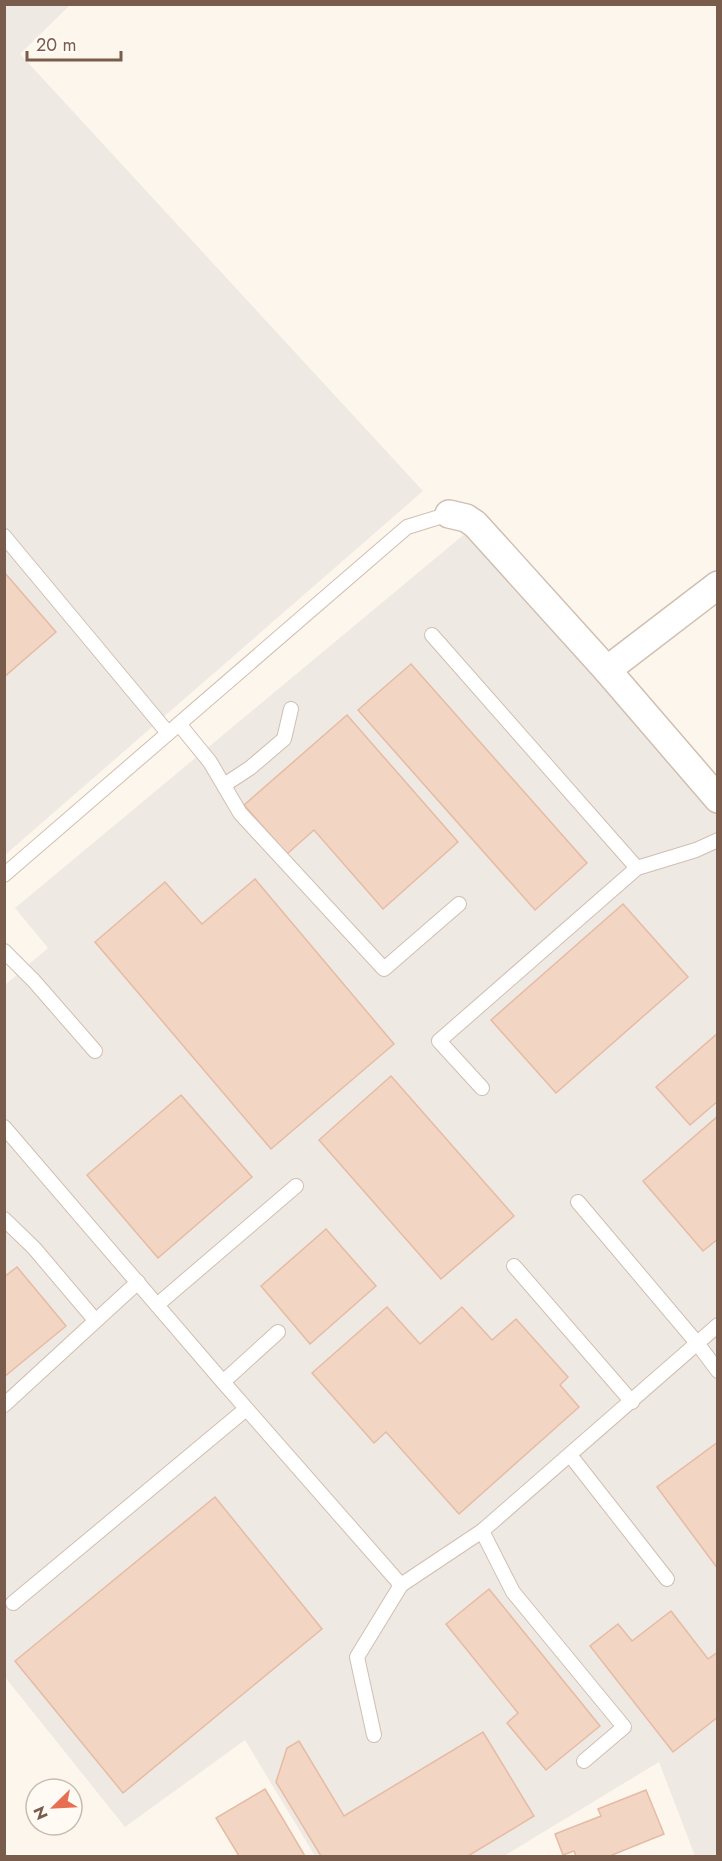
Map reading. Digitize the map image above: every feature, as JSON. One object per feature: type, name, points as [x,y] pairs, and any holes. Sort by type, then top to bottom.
[{"type":"street","points":[[449,514],[466,518],[475,524],[607,670],[717,799]]},
{"type":"street","points":[[607,670],[717,585]]},
{"type":"lane","points":[[4,876],[407,526],[449,514]]},
{"type":"lane","points":[[4,536],[173,729],[210,762],[240,813],[384,969],[459,904]]},
{"type":"lane","points":[[432,635],[637,868]]},
{"type":"lane","points":[[224,785],[250,768],[284,740],[291,710]]},
{"type":"lane","points":[[482,1088],[439,1041],[637,868],[696,850],[717,840]]},
{"type":"lane","points":[[4,951],[34,981],[95,1051]]},
{"type":"lane","points":[[4,1127],[246,1409],[401,1585]]},
{"type":"lane","points":[[157,1305],[296,1186]]},
{"type":"lane","points":[[578,1203],[697,1343],[717,1371]]},
{"type":"lane","points":[[4,1219],[34,1248],[95,1320]]},
{"type":"lane","points":[[514,1266],[632,1402]]},
{"type":"lane","points":[[4,1405],[138,1282]]},
{"type":"lane","points":[[374,1735],[357,1657],[401,1585],[482,1531],[632,1402],[717,1325]]},
{"type":"lane","points":[[223,1382],[278,1332]]},
{"type":"lane","points":[[13,1603],[246,1409]]},
{"type":"lane","points":[[570,1455],[667,1579]]},
{"type":"lane","points":[[482,1531],[513,1592],[624,1727],[584,1761]]},
{"type":"shaded area","points":[[5,5],[70,5],[20,54],[423,491],[5,855]]},
{"type":"shaded area","points":[[473,527],[717,814],[717,1856],[695,1856],[659,1762],[504,1856],[315,1856],[245,1740],[125,1827],[5,1677],[5,985],[48,948],[15,908]]},
{"type":"building","points":[[4,572],[56,632],[4,677]]},
{"type":"building","points":[[411,664],[587,863],[535,910],[358,710]]},
{"type":"building","points":[[347,715],[458,842],[383,909],[314,830],[287,854],[244,805]]},
{"type":"building","points":[[255,879],[394,1044],[271,1149],[95,942],[165,882],[202,924]]},
{"type":"building","points":[[623,904],[688,977],[556,1093],[491,1020]]},
{"type":"building","points":[[718,1033],[718,1101],[690,1125],[656,1087]]},
{"type":"building","points":[[391,1076],[514,1216],[441,1279],[319,1140]]},
{"type":"building","points":[[181,1095],[252,1177],[158,1258],[87,1175]]},
{"type":"building","points":[[718,1116],[718,1239],[703,1251],[643,1181]]},
{"type":"building","points":[[326,1229],[376,1286],[310,1344],[261,1286]]},
{"type":"building","points":[[17,1267],[66,1326],[4,1377],[4,1277]]},
{"type":"building","points":[[387,1307],[420,1344],[462,1307],[492,1340],[516,1319],[568,1377],[560,1385],[579,1407],[459,1514],[386,1432],[374,1443],[312,1373]]},
{"type":"building","points":[[718,1442],[718,1569],[657,1487]]},
{"type":"building","points":[[215,1497],[322,1629],[123,1793],[15,1661]]},
{"type":"building","points":[[489,1589],[600,1726],[546,1770],[507,1723],[518,1713],[446,1624]]},
{"type":"building","points":[[671,1611],[708,1659],[718,1652],[718,1717],[673,1752],[590,1646],[618,1624],[632,1641]]},
{"type":"building","points":[[483,1732],[534,1816],[468,1856],[321,1856],[276,1782],[287,1748],[299,1741],[344,1816]]},
{"type":"building","points":[[265,1789],[305,1856],[239,1856],[216,1818]]},
{"type":"building","points":[[646,1790],[664,1834],[612,1856],[576,1856],[574,1851],[563,1855],[555,1834],[601,1816],[598,1809]]}]
